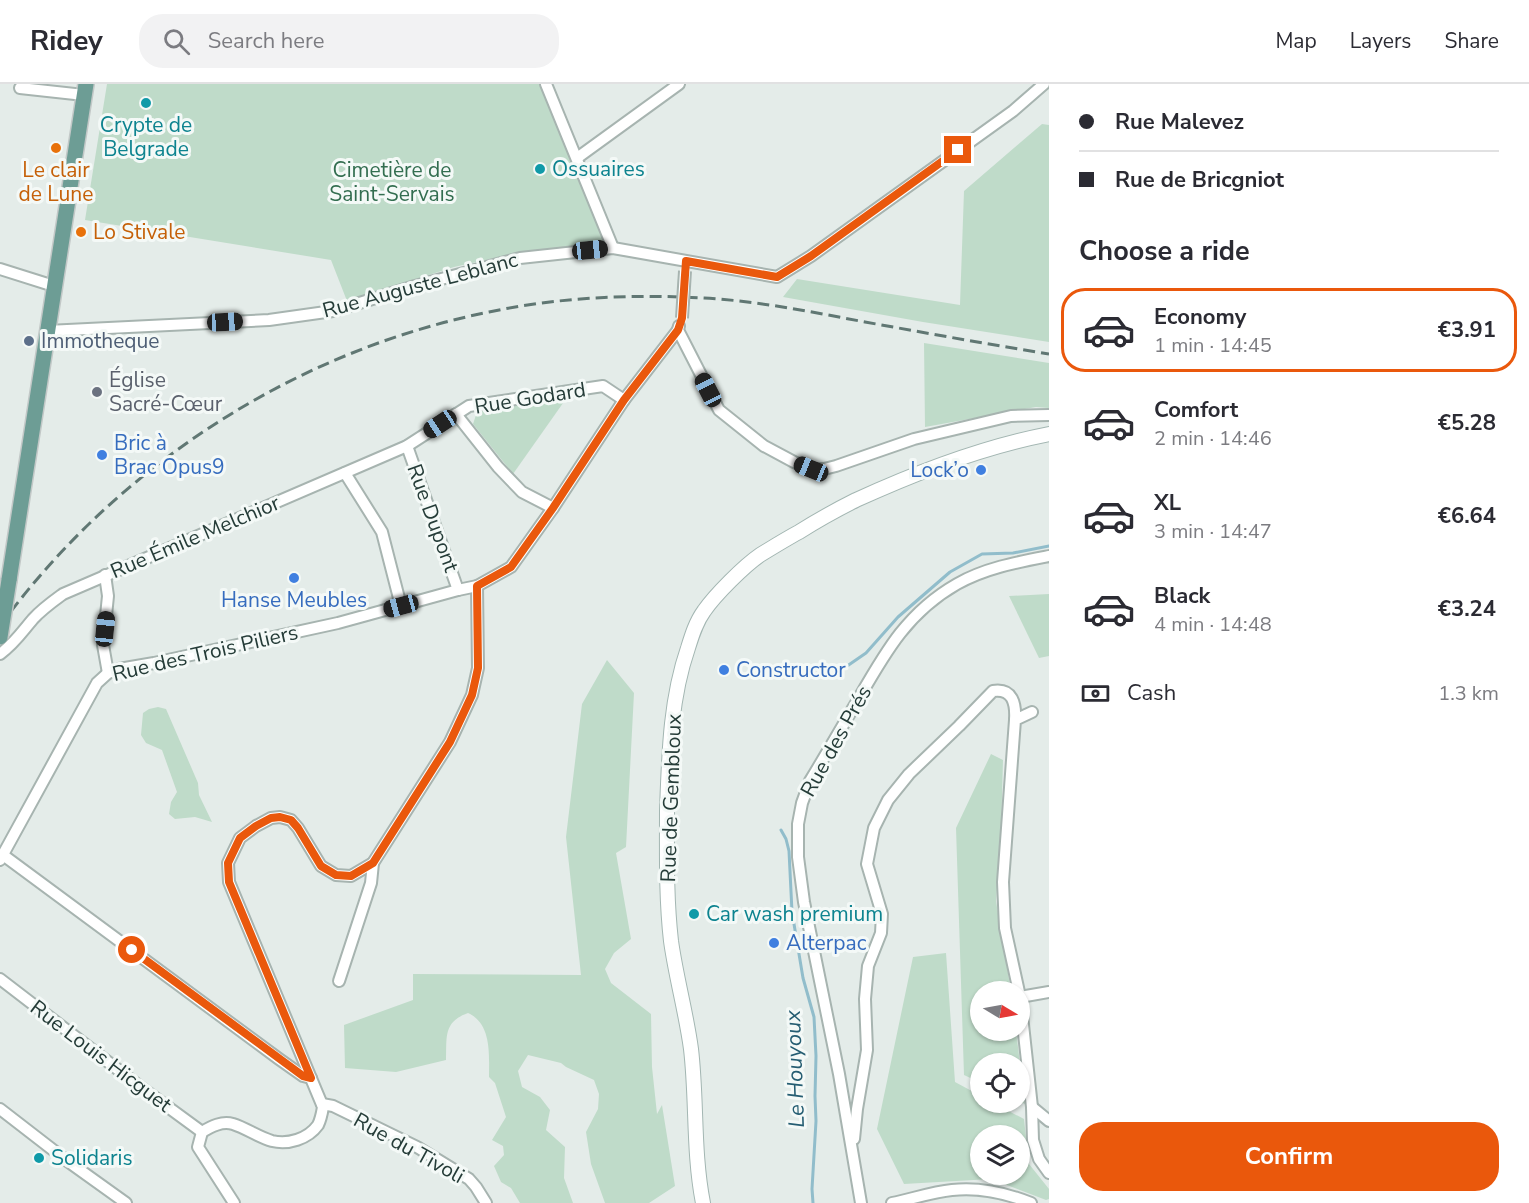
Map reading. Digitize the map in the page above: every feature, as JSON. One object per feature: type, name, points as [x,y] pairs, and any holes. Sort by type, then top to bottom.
[{"type":"main road","points":[[0,637],[5,579],[48,331],[85,89]]},
{"type":"main road","name":"Rue de Gembloux","points":[[703,1203],[696,1153],[691,1048],[672,942],[667,861],[668,765],[671,732],[682,665],[694,631],[704,611],[725,587],[759,556],[833,511],[899,480],[998,446],[1049,434]]},
{"type":"street","points":[[546,84],[614,248]]},
{"type":"street","points":[[577,158],[679,84]]},
{"type":"street","name":"Rue Auguste Leblanc","points":[[48,331],[269,320],[333,311],[520,258],[614,248],[685,266],[777,277],[811,256],[1013,111],[1044,84]]},
{"type":"street","points":[[20,88],[85,89]]},
{"type":"street","name":"Rue des Trois Piliers","points":[[1,858],[97,683],[108,673],[338,623],[477,586],[511,567],[624,400],[678,330],[682,318],[685,266]]},
{"type":"street","points":[[0,269],[54,286]]},
{"type":"street","points":[[678,330],[719,410],[764,446],[811,469],[836,466],[914,439],[1011,416],[1049,415]]},
{"type":"street","name":"Rue Godard","points":[[407,446],[469,406],[603,386],[624,400]]},
{"type":"street","points":[[456,414],[498,467],[522,492],[553,508]]},
{"type":"street","name":"Rue Émile Melchior","points":[[0,654],[12,645],[47,605],[63,594],[407,446]]},
{"type":"street","name":"Rue Dupont","points":[[407,446],[458,590]]},
{"type":"street","points":[[345,473],[382,532],[401,606]]},
{"type":"street","name":"Rue des Prés","points":[[861,1203],[839,1074],[804,902],[797,841],[802,803],[810,781],[887,650],[917,613],[944,592],[967,579],[1015,562],[1049,556]]},
{"type":"street","points":[[105,575],[108,596],[103,645],[108,673]]},
{"type":"street","points":[[339,981],[371,883],[373,863],[450,742],[472,695],[478,668],[477,586]]},
{"type":"street","points":[[854,1159],[857,1109],[867,1050],[868,966],[881,933],[882,914],[867,864],[874,828],[888,800],[909,774],[993,691],[1002,691],[1012,697],[1016,705],[1003,882],[1005,928],[1017,981]]},
{"type":"street","points":[[1015,720],[1032,712]]},
{"type":"street","points":[[234,1203],[198,1147],[202,1132],[214,1125],[231,1124],[272,1141],[290,1143],[306,1136],[317,1126],[321,1117],[322,1104],[229,882],[228,863],[240,838],[263,822],[280,817],[291,820],[321,866],[336,875],[351,876],[373,863]]},
{"type":"street","points":[[1,858],[269,1052],[303,1076],[311,1078]]},
{"type":"street","name":"Rue Louis Hicguet","points":[[0,979],[202,1132]]},
{"type":"street","points":[[1030,995],[1049,992]]},
{"type":"street","points":[[1025,1041],[1033,1140],[1039,1159],[1049,1173]]},
{"type":"street","name":"Rue du Tivoli","points":[[322,1104],[333,1106],[417,1147],[469,1179],[477,1186],[486,1203]]},
{"type":"street","points":[[1032,1107],[1049,1121]]},
{"type":"street","points":[[0,1109],[126,1203]]},
{"type":"street","points":[[892,1203],[952,1190],[988,1190],[1031,1203]]},
{"type":"green space","name":"Cimetière de Saint-Servais","points":[[107,84],[543,84],[605,237],[601,242],[514,254],[454,267],[347,301],[331,260],[85,220]]},
{"type":"green space","points":[[1042,124],[1049,125],[1049,342],[783,297],[797,279],[960,305],[964,191]]},
{"type":"green space","points":[[924,343],[1049,363],[1049,408],[1036,407],[925,427]]},
{"type":"green space","points":[[568,396],[513,474],[473,424],[476,415],[485,408]]},
{"type":"green space","points":[[1049,594],[1049,656],[1039,658],[1009,596]]},
{"type":"green space","points":[[607,660],[634,693],[626,847],[616,853],[631,939],[614,953],[605,969],[611,983],[651,1014],[652,1067],[657,1114],[662,1105],[675,1186],[649,1203],[605,1203],[591,1164],[586,1132],[598,1109],[599,1094],[594,1080],[561,1063],[528,1055],[518,1071],[522,1087],[540,1097],[550,1110],[546,1130],[565,1147],[564,1178],[573,1203],[520,1203],[511,1188],[501,1182],[494,1166],[504,1155],[503,1146],[492,1140],[506,1117],[495,1083],[489,1077],[488,1041],[476,1018],[468,1013],[450,1026],[446,1060],[396,1072],[345,1068],[344,1025],[413,1000],[413,974],[581,975],[566,837],[582,704]]},
{"type":"green space","points":[[158,707],[166,709],[198,783],[199,795],[212,822],[195,817],[175,819],[169,814],[171,802],[177,792],[162,750],[146,743],[141,735],[143,713]]},
{"type":"green space","points":[[991,754],[1003,760],[996,901],[1009,981],[970,981],[970,1041],[1017,1041],[1019,1053],[970,1053],[970,1078],[964,1075],[956,828]]},
{"type":"green space","points":[[946,953],[955,1082],[970,1090],[970,1113],[1012,1113],[1024,1119],[1025,1125],[970,1125],[970,1180],[904,1184],[877,1129],[913,957]]},
{"type":"green space","points":[[1030,1165],[1049,1189],[1049,1199],[1046,1200],[1007,1185],[1030,1185]]},
{"type":"waterway","name":"Le Houyoux","points":[[837,673],[866,653],[898,617],[950,572],[982,554],[1013,553],[1049,546]]},
{"type":"waterway","name":"Le Houyoux","points":[[781,830],[789,851],[792,912],[803,978],[814,1017],[816,1121],[813,1203]]},
{"type":"railway","points":[[0,626],[47,568],[98,515],[155,467],[216,424],[280,386],[347,355],[417,330],[489,312],[542,303],[596,298],[677,297],[724,299],[785,307],[1049,354]]},
{"type":"place","name":"Crypte de Belgrade","points":[[146,103]]},
{"type":"place","name":"Le clair de Lune","points":[[56,148]]},
{"type":"place","name":"Ossuaires","points":[[540,169]]},
{"type":"place","name":"Lo Stivale","points":[[81,232]]},
{"type":"place","name":"Immotheque","points":[[29,341]]},
{"type":"place","name":"Église Sacré-Cœur","points":[[97,392]]},
{"type":"place","name":"Bric à Brac Opus9","points":[[102,455]]},
{"type":"place","name":"Lock’o","points":[[981,470]]},
{"type":"place","name":"Hanse Meubles","points":[[294,578]]},
{"type":"place","name":"Constructor","points":[[724,670]]},
{"type":"place","name":"Car wash premium","points":[[694,914]]},
{"type":"place","name":"Alterpac","points":[[774,943]]},
{"type":"place","name":"Solidaris","points":[[39,1158]]},
{"type":"route","points":[[132,950],[303,1076],[311,1078],[229,882],[228,863],[240,838],[271,818],[280,817],[291,820],[321,866],[336,875],[351,876],[373,863],[450,742],[472,695],[478,668],[477,586],[511,567],[624,400],[678,330],[682,318],[686,261],[777,277],[811,256],[958,150]]}]
